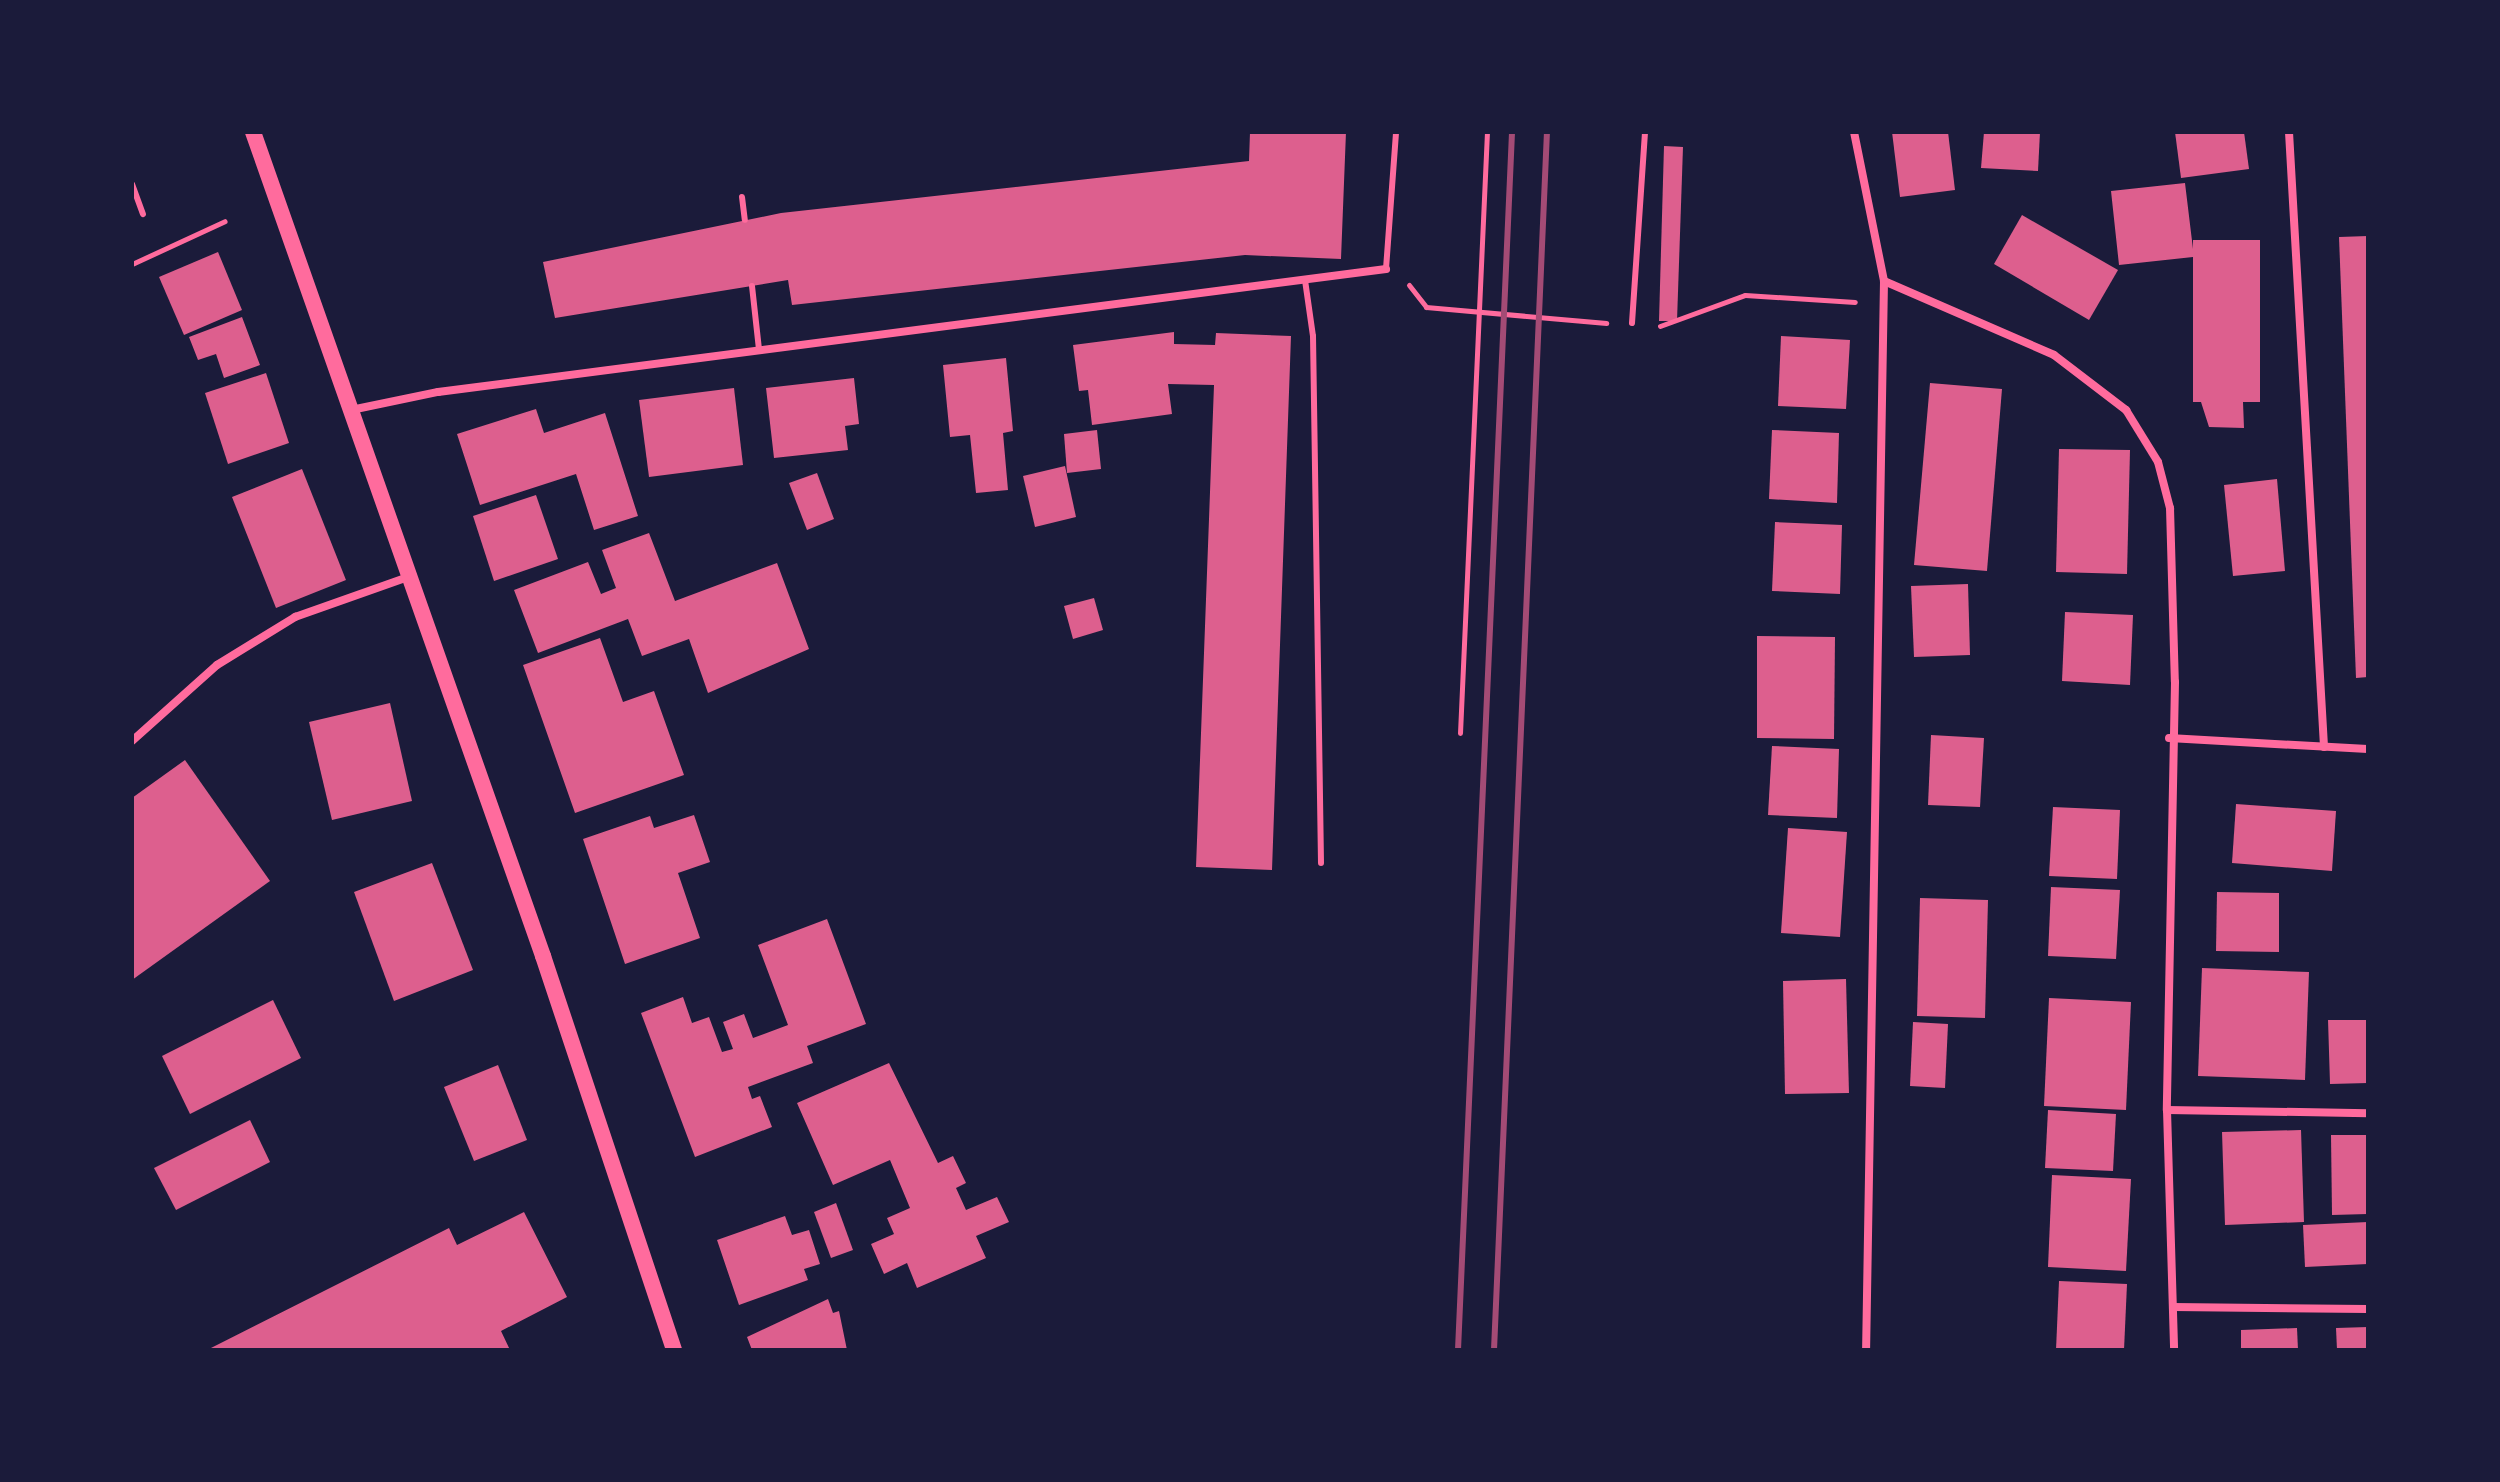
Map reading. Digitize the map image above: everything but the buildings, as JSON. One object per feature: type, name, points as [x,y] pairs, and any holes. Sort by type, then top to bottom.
[{"type":"main road","points":[[253,132],[674,1350]]},
{"type":"street","points":[[1854,132],[1884,281],[1866,1350]]},
{"type":"street","points":[[2289,132],[2324,747]]},
{"type":"street","points":[[350,411],[759,349],[1386,269]]},
{"type":"street","points":[[1884,281],[2054,355],[2126,410],[2147,437],[2170,508],[2175,682],[2169,738],[2167,1110],[2174,1350]]},
{"type":"street","points":[[132,741],[217,665],[295,617],[408,577]]},
{"type":"street","points":[[2169,738],[2368,749]]},
{"type":"street","points":[[2167,1110],[2368,1113]]},
{"type":"street","points":[[2173,1307],[2368,1309]]},
{"type":"lane","points":[[1386,269],[1396,132]]},
{"type":"lane","points":[[1632,323],[1645,132]]},
{"type":"lane","points":[[132,184],[143,214]]},
{"type":"lane","points":[[742,197],[745,220]]},
{"type":"lane","points":[[1305,280],[1313,336],[1321,863]]},
{"type":"lane","points":[[752,286],[759,349]]},
{"type":"path","points":[[1460,733],[1487,132]]},
{"type":"path","points":[[132,264],[225,221]]},
{"type":"path","points":[[1426,307],[1479,317],[1666,327],[1745,295],[1884,304]]},
{"type":"railway","points":[[1458,1350],[1512,132]]},
{"type":"railway","points":[[1494,1350],[1547,132]]}]
